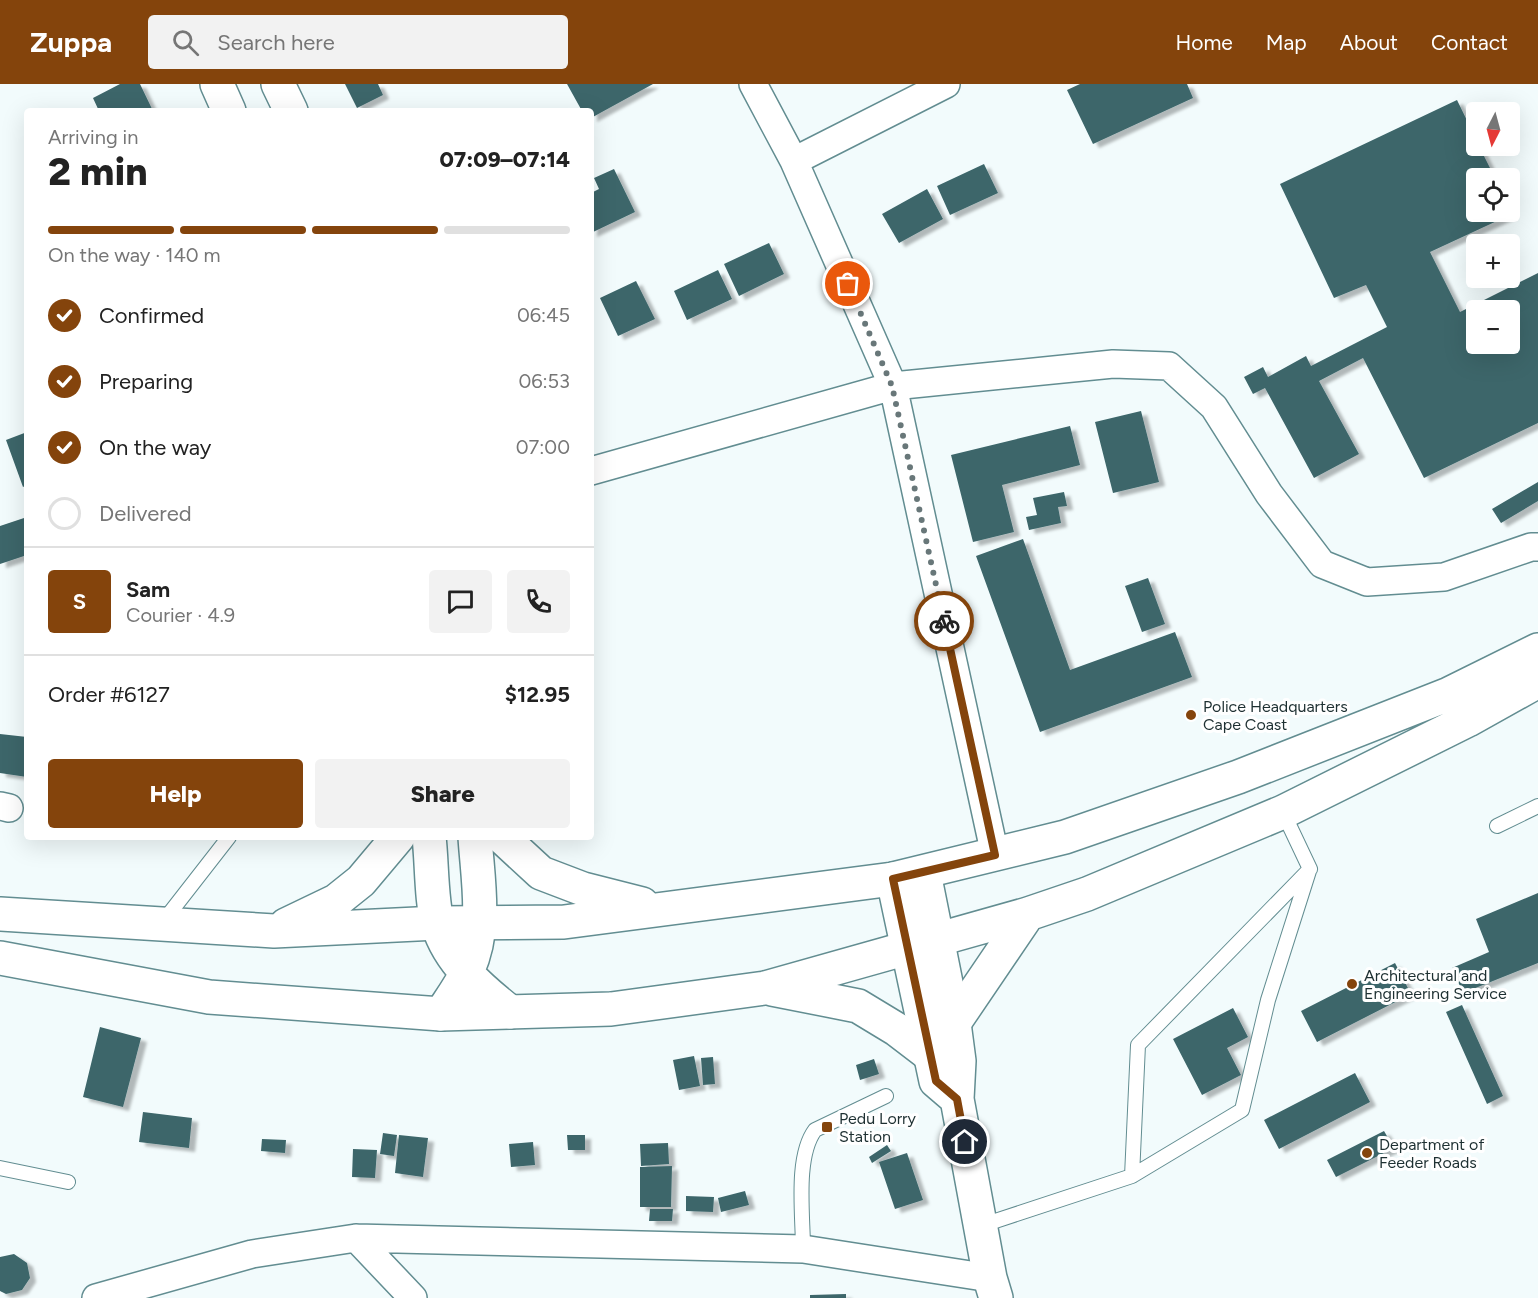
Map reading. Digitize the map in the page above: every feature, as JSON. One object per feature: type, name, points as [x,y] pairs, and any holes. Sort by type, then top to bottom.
[{"type":"main road","points":[[217,84],[228,108]]},
{"type":"main road","points":[[0,914],[274,931],[437,923],[564,922],[908,876],[1065,837],[1238,777],[1449,694],[1538,650]]},
{"type":"main road","points":[[0,958],[209,997],[441,1014],[611,1009],[765,988],[1028,914],[1087,894],[1283,812],[1468,720],[1538,681]]},
{"type":"main road","points":[[274,931],[336,901],[361,881],[395,840]]},
{"type":"main road","points":[[429,840],[437,923],[450,953],[487,993],[510,1012]]},
{"type":"main road","points":[[441,1014],[467,972],[477,947],[481,923],[475,840]]},
{"type":"main road","points":[[505,840],[541,873],[583,889],[658,908]]},
{"type":"main road","points":[[908,876],[923,944],[930,1055],[936,1081],[957,1099]]},
{"type":"main road","points":[[954,1023],[1028,914]]},
{"type":"main road","points":[[923,944],[954,1023],[959,1061],[957,1099],[993,1288]]},
{"type":"main road","points":[[765,988],[858,1006],[896,1029],[930,1055]]},
{"type":"street","points":[[753,84],[794,161],[892,386],[995,855]]},
{"type":"street","points":[[794,161],[946,84]]},
{"type":"street","points":[[594,470],[892,386],[1113,364],[1169,366],[1214,407],[1269,494],[1322,564],[1367,582],[1444,577],[1531,547],[1538,547]]},
{"type":"street","points":[[356,1238],[413,1298]]},
{"type":"street","points":[[96,1298],[252,1254],[356,1238],[803,1249],[993,1288]]},
{"type":"lane","points":[[1497,826],[1538,806]]},
{"type":"lane","points":[[980,1226],[1132,1176],[1242,1110],[1268,1000],[1310,869],[1283,812]]},
{"type":"lane","points":[[161,924],[227,840]]},
{"type":"lane","points":[[1132,1176],[1138,1045],[1310,869]]},
{"type":"lane","points":[[803,1249],[804,1156],[807,1140],[815,1130],[886,1096]]},
{"type":"lane","points":[[0,1167],[68,1182]]},
{"type":"building","points":[[120,84],[140,84],[152,108],[98,108],[93,98]]},
{"type":"building","points":[[345,84],[378,84],[383,95],[357,108]]},
{"type":"building","points":[[567,84],[653,84],[594,116],[594,108],[580,108]]},
{"type":"building","points":[[1080,84],[1187,84],[1193,98],[1093,144],[1067,90]]},
{"type":"building","points":[[1457,100],[1466,118],[1466,156],[1484,156],[1490,168],[1466,168],[1466,222],[1495,222],[1430,252],[1460,312],[1466,309],[1466,354],[1520,354],[1520,300],[1484,300],[1508,288],[1520,288],[1520,282],[1538,273],[1538,423],[1424,478],[1363,358],[1319,381],[1359,454],[1314,478],[1265,388],[1253,394],[1244,377],[1263,367],[1268,377],[1306,356],[1311,366],[1387,327],[1366,285],[1334,298],[1280,184]]},
{"type":"building","points":[[984,164],[998,193],[950,215],[937,186]]},
{"type":"building","points":[[614,169],[635,212],[594,232],[594,192],[599,189],[594,178]]},
{"type":"building","points":[[927,189],[943,219],[899,243],[882,214]]},
{"type":"building","points":[[769,243],[784,274],[739,296],[724,264]]},
{"type":"building","points":[[718,270],[732,299],[687,320],[674,291]]},
{"type":"building","points":[[636,281],[655,319],[618,336],[600,298]]},
{"type":"building","points":[[1141,411],[1159,482],[1113,493],[1095,422]]},
{"type":"building","points":[[1070,426],[1080,465],[1002,485],[1014,532],[973,542],[951,455]]},
{"type":"building","points":[[24,433],[23,487],[6,440]]},
{"type":"building","points":[[1538,482],[1538,501],[1501,523],[1492,509]]},
{"type":"building","points":[[1064,492],[1067,506],[1058,507],[1061,523],[1029,530],[1026,517],[1037,515],[1033,498]]},
{"type":"building","points":[[24,518],[24,556],[0,564],[0,526]]},
{"type":"building","points":[[1023,539],[1070,670],[1175,632],[1192,677],[1040,732],[976,556]]},
{"type":"building","points":[[1148,578],[1165,624],[1142,632],[1125,586]]},
{"type":"building","points":[[0,734],[24,737],[24,777],[0,773]]},
{"type":"building","points":[[1538,893],[1538,963],[1463,993],[1452,968],[1489,952],[1476,919]]},
{"type":"building","points":[[1395,963],[1411,994],[1317,1042],[1301,1011]]},
{"type":"building","points":[[1462,1005],[1503,1096],[1487,1104],[1446,1012]]},
{"type":"building","points":[[1233,1008],[1248,1037],[1227,1048],[1241,1075],[1202,1095],[1173,1039]]},
{"type":"building","points":[[100,1027],[141,1038],[123,1107],[83,1097]]},
{"type":"building","points":[[694,1056],[700,1086],[679,1090],[673,1060]]},
{"type":"building","points":[[713,1057],[715,1084],[703,1085],[701,1058]]},
{"type":"building","points":[[874,1059],[879,1074],[860,1080],[856,1065]]},
{"type":"building","points":[[1355,1073],[1370,1102],[1279,1149],[1264,1120]]},
{"type":"building","points":[[143,1112],[192,1118],[189,1148],[139,1142]]},
{"type":"building","points":[[1384,1131],[1394,1148],[1336,1177],[1327,1160]]},
{"type":"building","points":[[383,1133],[397,1135],[394,1156],[380,1154]]},
{"type":"building","points":[[399,1135],[428,1138],[423,1177],[395,1173]]},
{"type":"building","points":[[567,1135],[585,1135],[585,1150],[568,1150]]},
{"type":"building","points":[[262,1139],[286,1140],[285,1153],[261,1151]]},
{"type":"building","points":[[533,1142],[535,1165],[511,1167],[509,1144]]},
{"type":"building","points":[[668,1143],[669,1164],[641,1166],[640,1144]]},
{"type":"building","points":[[887,1145],[891,1151],[872,1163],[869,1157]]},
{"type":"building","points":[[353,1149],[377,1150],[375,1178],[352,1177]]},
{"type":"building","points":[[907,1153],[923,1200],[895,1209],[879,1162]]},
{"type":"building","points":[[672,1166],[671,1207],[640,1207],[640,1167]]},
{"type":"building","points":[[745,1191],[749,1205],[721,1212],[718,1198]]},
{"type":"building","points":[[686,1196],[714,1197],[713,1212],[686,1211]]},
{"type":"building","points":[[650,1209],[673,1209],[672,1221],[649,1221]]},
{"type":"building","points":[[14,1254],[27,1263],[30,1278],[22,1290],[6,1294],[0,1291],[0,1257]]},
{"type":"building","points":[[846,1294],[846,1298],[810,1298],[810,1295]]},
{"type":"way so far","points":[[848,284],[892,386],[944,621]]},
{"type":"place","name":"Police Headquarters Cape Coast","points":[[1191,715]]},
{"type":"place","name":"Architectural and Engineering Service","points":[[1352,984]]},
{"type":"place","name":"Pedu Lorry Station","points":[[827,1127]]},
{"type":"place","name":"Department of Feeder Roads","points":[[1367,1153]]},
{"type":"route","points":[[944,621],[995,855],[893,879],[936,1081],[957,1099],[965,1142]]}]
